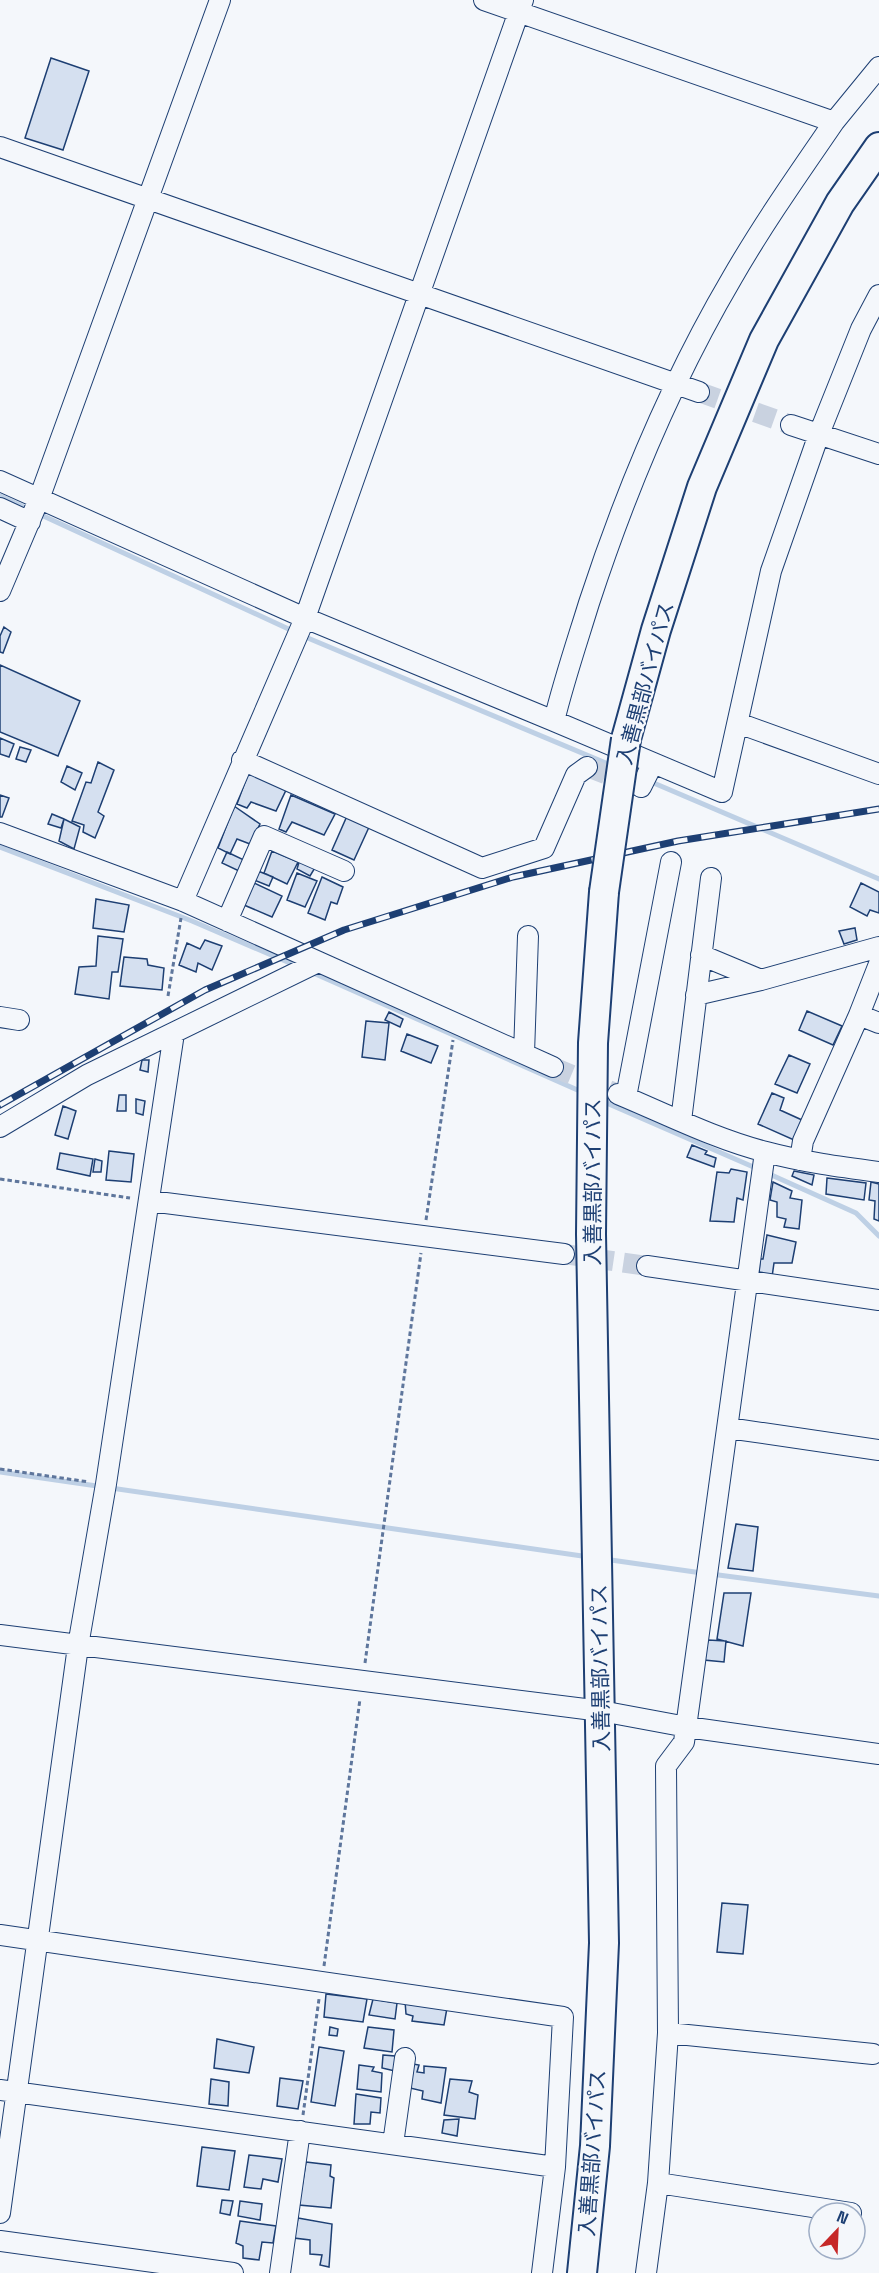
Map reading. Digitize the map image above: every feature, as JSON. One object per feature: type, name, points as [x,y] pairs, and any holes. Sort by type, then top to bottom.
[{"type":"highway","name":"入善黒部バイパス","points":[[582,2273],[595,2146],[604,1942],[602,1711],[591,1234],[593,1043],[604,892],[626,739],[656,630],[702,487],[760,351],[840,203],[879,147]]},
{"type":"street","points":[[0,591],[39,500],[220,0]]},
{"type":"street","points":[[484,0],[521,6],[834,122]]},
{"type":"street","points":[[183,901],[304,618],[521,6]]},
{"type":"street","points":[[554,720],[563,683],[614,526],[675,383],[732,278],[790,185],[834,122],[879,67]]},
{"type":"street","points":[[0,147],[699,392]]},
{"type":"street","points":[[0,481],[304,618],[554,720],[722,792],[771,571],[819,434],[861,329],[879,295]]},
{"type":"street","points":[[791,425],[879,454]]},
{"type":"street","points":[[0,508],[30,522]]},
{"type":"street","points":[[738,723],[879,774]]},
{"type":"street","points":[[242,760],[482,868],[544,848],[576,775],[587,767]]},
{"type":"street","points":[[641,787],[653,762]]},
{"type":"street","points":[[0,833],[183,901],[553,1067]]},
{"type":"street","points":[[227,921],[264,836],[344,871]]},
{"type":"street","points":[[671,862],[622,1096],[765,1152],[800,1160],[879,1172]]},
{"type":"street","points":[[681,1121],[711,878]]},
{"type":"street","points":[[524,1054],[528,936]]},
{"type":"street","points":[[696,995],[761,980],[879,947]]},
{"type":"street","points":[[701,955],[761,980]]},
{"type":"street","points":[[0,1127],[87,1075],[318,962]]},
{"type":"street","points":[[800,1160],[803,1141],[859,1015],[879,963]]},
{"type":"street","points":[[859,1015],[879,1023]]},
{"type":"street","points":[[0,2213],[9,2091],[39,1941],[78,1646],[106,1484],[174,1033]]},
{"type":"street","points":[[646,2273],[658,2183],[668,2033],[666,1766],[684,1742],[687,1727],[765,1152]]},
{"type":"street","points":[[150,1201],[564,1254]]},
{"type":"street","points":[[647,1266],[879,1300]]},
{"type":"street","points":[[728,1428],[879,1450]]},
{"type":"street","points":[[0,1635],[602,1711],[687,1727],[879,1754]]},
{"type":"street","points":[[0,1935],[322,1980],[563,2017],[555,2168],[542,2273]]},
{"type":"street","points":[[668,2033],[873,2054]]},
{"type":"street","points":[[393,2144],[405,2058]]},
{"type":"street","points":[[9,2091],[555,2168]]},
{"type":"street","points":[[280,2273],[300,2131]]},
{"type":"street","points":[[658,2183],[807,2206]]},
{"type":"street","points":[[0,2241],[233,2273]]},
{"type":"path","points":[[168,996],[183,901]]},
{"type":"path","points":[[300,2131],[423,1236],[456,1023]]},
{"type":"path","points":[[0,1179],[150,1201]]},
{"type":"path","points":[[0,1469],[106,1484]]},
{"type":"building","points":[[51,58],[89,71],[63,150],[25,138]]},
{"type":"building","points":[[4,627],[11,632],[3,653],[0,652],[0,636]]},
{"type":"building","points":[[0,665],[80,701],[58,756],[0,732]]},
{"type":"building","points":[[0,738],[14,744],[9,757],[0,754]]},
{"type":"building","points":[[20,747],[31,750],[26,762],[16,759]]},
{"type":"building","points":[[98,762],[114,770],[98,812],[104,816],[95,838],[83,832],[84,825],[72,821],[86,782],[91,783]]},
{"type":"building","points":[[67,766],[82,773],[75,790],[61,782]]},
{"type":"building","points":[[249,771],[287,788],[276,811],[251,802],[247,808],[237,804]]},
{"type":"building","points":[[0,795],[9,798],[2,817],[0,817]]},
{"type":"building","points":[[291,795],[335,814],[324,835],[292,822],[286,832],[279,829]]},
{"type":"building","points":[[234,806],[260,824],[250,844],[237,839],[230,854],[218,848]]},
{"type":"building","points":[[52,814],[64,819],[61,828],[48,824]]},
{"type":"building","points":[[347,816],[370,825],[354,860],[332,850]]},
{"type":"building","points":[[64,819],[80,827],[74,849],[59,841]]},
{"type":"building","points":[[272,851],[298,862],[287,884],[264,873]]},
{"type":"building","points":[[227,852],[244,860],[239,871],[222,863]]},
{"type":"building","points":[[300,859],[316,866],[310,876],[297,869]]},
{"type":"building","points":[[258,871],[273,877],[269,886],[254,880]]},
{"type":"building","points":[[297,873],[317,881],[305,907],[287,900]]},
{"type":"building","points":[[322,877],[343,887],[337,904],[331,902],[325,920],[308,913]]},
{"type":"building","points":[[254,883],[282,896],[272,917],[244,905]]},
{"type":"building","points":[[861,883],[879,892],[879,913],[870,910],[867,916],[850,907]]},
{"type":"building","points":[[96,899],[129,905],[124,932],[93,928]]},
{"type":"building","points":[[855,928],[857,940],[844,944],[839,931]]},
{"type":"building","points":[[98,936],[123,939],[118,972],[112,972],[109,999],[75,994],[79,967],[96,966]]},
{"type":"building","points":[[205,940],[222,946],[212,970],[198,963],[196,972],[179,965],[187,943],[200,949]]},
{"type":"building","points":[[124,957],[147,959],[148,965],[164,968],[162,990],[120,986]]},
{"type":"building","points":[[807,1011],[842,1026],[833,1045],[799,1030]]},
{"type":"building","points":[[389,1012],[403,1019],[400,1027],[385,1020]]},
{"type":"building","points":[[366,1021],[389,1023],[385,1060],[362,1057]]},
{"type":"building","points":[[407,1034],[438,1046],[431,1063],[401,1051]]},
{"type":"building","points":[[789,1055],[810,1064],[797,1093],[775,1084]]},
{"type":"building","points":[[142,1060],[149,1060],[148,1072],[140,1070]]},
{"type":"building","points":[[772,1093],[784,1098],[780,1110],[802,1120],[794,1140],[758,1124]]},
{"type":"building","points":[[119,1095],[126,1095],[126,1111],[117,1111]]},
{"type":"building","points":[[136,1099],[145,1101],[143,1115],[136,1113]]},
{"type":"building","points":[[63,1106],[76,1111],[68,1139],[55,1135]]},
{"type":"building","points":[[692,1145],[707,1151],[705,1154],[716,1158],[714,1167],[687,1157]]},
{"type":"building","points":[[109,1151],[134,1154],[131,1182],[106,1180]]},
{"type":"building","points":[[60,1153],[93,1159],[90,1176],[57,1169]]},
{"type":"building","points":[[95,1159],[102,1161],[101,1172],[93,1172]]},
{"type":"building","points":[[731,1169],[747,1172],[743,1200],[737,1198],[734,1222],[710,1221],[717,1172],[729,1173]]},
{"type":"building","points":[[794,1171],[814,1175],[812,1185],[792,1176]]},
{"type":"building","points":[[827,1178],[866,1183],[864,1200],[826,1194]]},
{"type":"building","points":[[773,1182],[792,1191],[790,1198],[802,1200],[799,1229],[784,1227],[786,1219],[777,1217],[777,1202],[770,1200]]},
{"type":"building","points":[[871,1182],[879,1184],[879,1221],[874,1219],[875,1201],[869,1200]]},
{"type":"building","points":[[767,1235],[796,1242],[792,1263],[774,1263],[772,1277],[759,1275],[760,1259],[763,1259]]},
{"type":"building","points":[[736,1524],[758,1527],[753,1571],[728,1568]]},
{"type":"building","points":[[724,1593],[751,1593],[743,1646],[717,1639]]},
{"type":"building","points":[[708,1640],[726,1641],[724,1662],[704,1660]]},
{"type":"building","points":[[722,1903],[748,1905],[743,1954],[717,1952]]},
{"type":"building","points":[[326,1994],[367,1999],[363,2022],[324,2017]]},
{"type":"building","points":[[373,1999],[397,2003],[395,2019],[369,2015]]},
{"type":"building","points":[[405,2001],[447,2008],[444,2025],[412,2021],[413,2016],[406,2014]]},
{"type":"building","points":[[330,2027],[338,2029],[337,2036],[329,2035]]},
{"type":"building","points":[[368,2027],[394,2030],[392,2052],[364,2048]]},
{"type":"building","points":[[217,2039],[254,2047],[249,2073],[214,2068]]},
{"type":"building","points":[[319,2047],[344,2051],[335,2106],[311,2102]]},
{"type":"building","points":[[383,2055],[395,2056],[395,2071],[382,2068]]},
{"type":"building","points":[[413,2064],[419,2065],[417,2072],[424,2073],[424,2066],[446,2068],[441,2103],[422,2099],[423,2091],[410,2088]]},
{"type":"building","points":[[359,2065],[374,2067],[372,2071],[382,2073],[381,2092],[357,2089]]},
{"type":"building","points":[[280,2078],[303,2081],[298,2109],[277,2106]]},
{"type":"building","points":[[211,2079],[229,2082],[228,2106],[209,2104]]},
{"type":"building","points":[[450,2079],[472,2081],[469,2092],[478,2095],[475,2119],[444,2115]]},
{"type":"building","points":[[356,2094],[381,2098],[380,2113],[371,2112],[370,2124],[354,2124]]},
{"type":"building","points":[[459,2119],[457,2136],[442,2133],[444,2120]]},
{"type":"building","points":[[202,2147],[235,2151],[229,2190],[197,2186]]},
{"type":"building","points":[[249,2155],[282,2159],[278,2182],[263,2179],[261,2189],[244,2187]]},
{"type":"building","points":[[306,2162],[331,2165],[330,2176],[334,2178],[331,2208],[299,2205]]},
{"type":"building","points":[[222,2200],[233,2201],[230,2215],[220,2213]]},
{"type":"building","points":[[240,2201],[262,2204],[260,2220],[238,2216]]},
{"type":"building","points":[[298,2218],[332,2224],[329,2267],[320,2265],[322,2255],[310,2254],[310,2240],[294,2238]]},
{"type":"building","points":[[240,2221],[276,2226],[273,2243],[262,2242],[259,2260],[243,2258],[243,2246],[236,2243]]},
{"type":"waterway","points":[[0,496],[295,632]]},
{"type":"waterway","points":[[303,636],[613,766]]},
{"type":"waterway","points":[[649,781],[879,879]]},
{"type":"waterway","points":[[0,847],[192,921],[297,966]]},
{"type":"waterway","points":[[311,972],[582,1092]]},
{"type":"waterway","points":[[602,1101],[758,1169]]},
{"type":"waterway","points":[[767,1173],[856,1213],[879,1236]]},
{"type":"waterway","points":[[0,1472],[589,1557]]},
{"type":"waterway","points":[[604,1559],[702,1573]]},
{"type":"waterway","points":[[711,1574],[879,1596]]},
{"type":"tunnel","points":[[699,392],[791,425]]},
{"type":"tunnel","points":[[587,767],[629,783]]},
{"type":"tunnel","points":[[553,1067],[618,1094]]},
{"type":"tunnel","points":[[564,1254],[647,1266]]},
{"type":"railway","points":[[0,1105],[205,990],[344,930],[513,877],[678,841],[879,809]]}]
